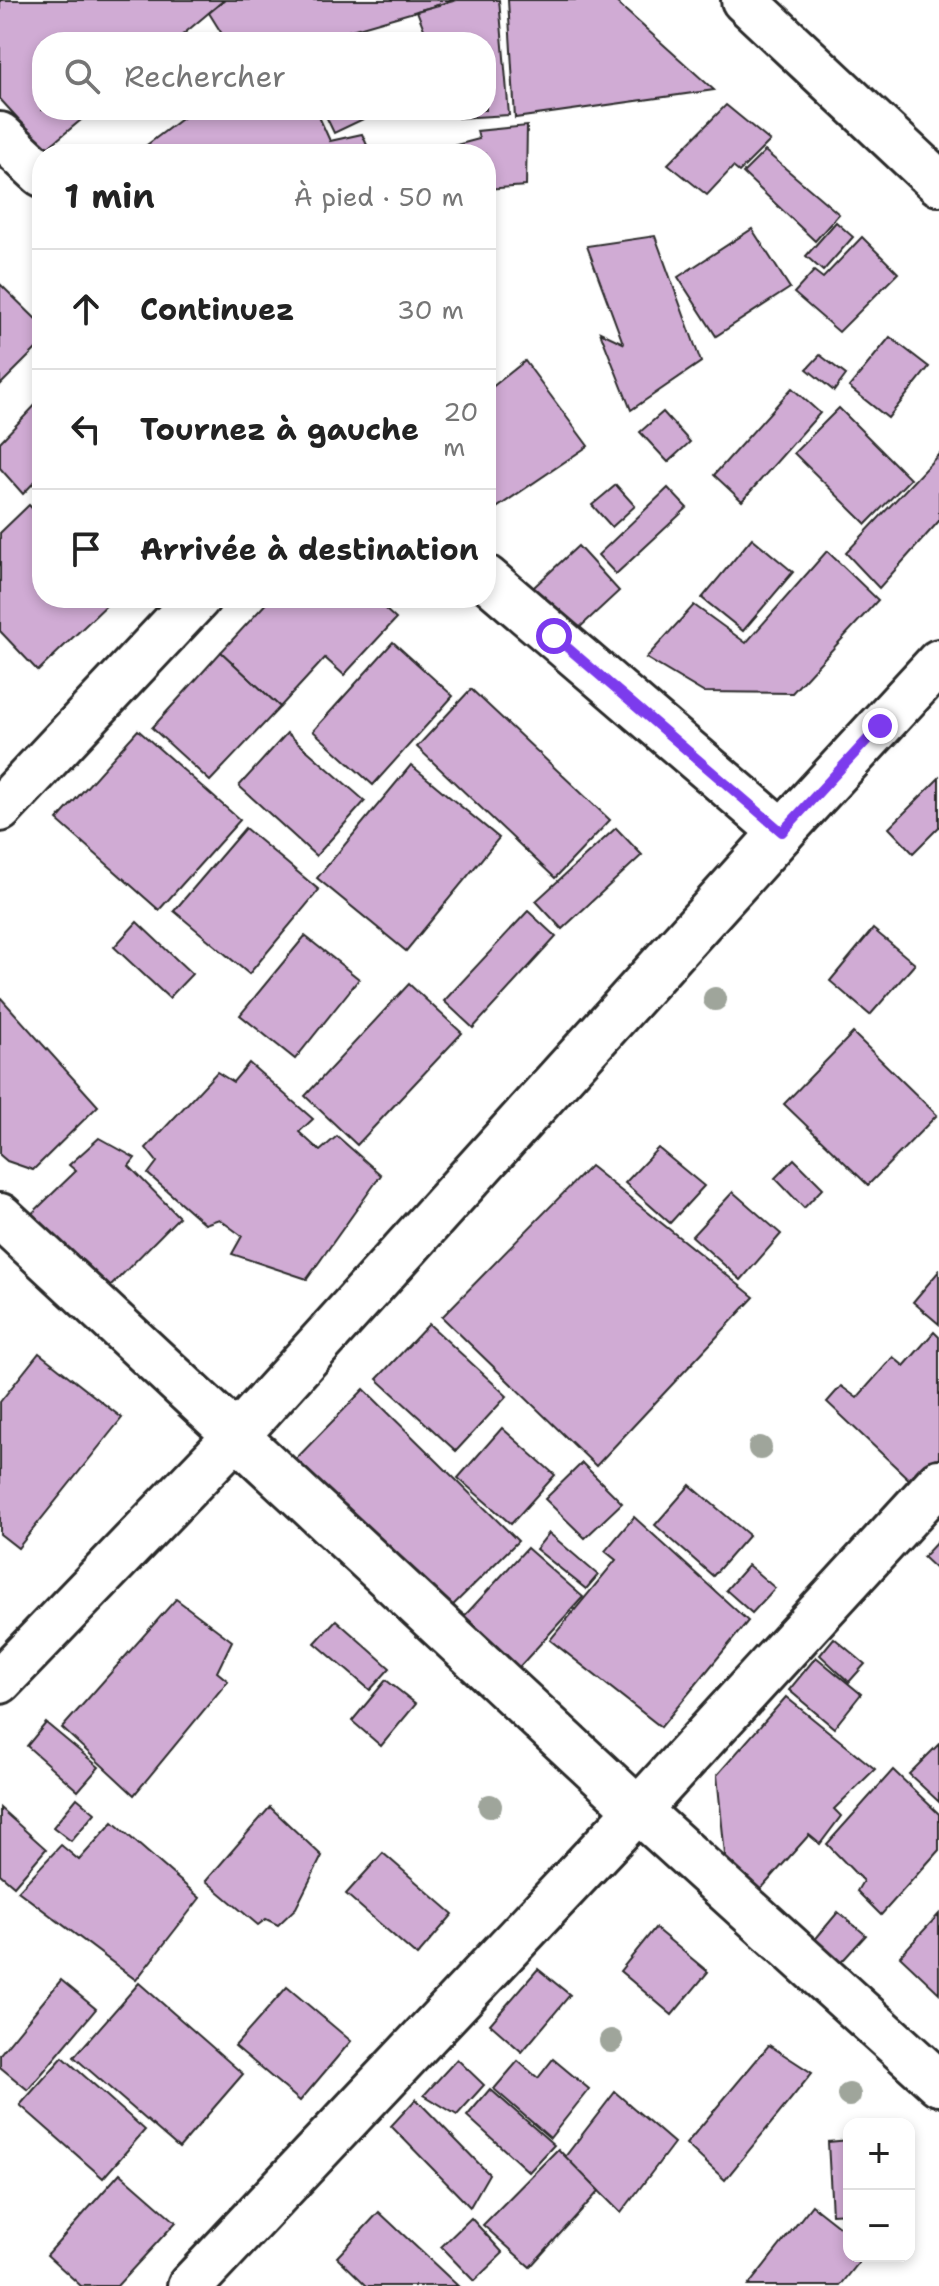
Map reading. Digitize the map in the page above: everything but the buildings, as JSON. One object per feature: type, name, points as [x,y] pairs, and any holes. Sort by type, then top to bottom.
[{"type":"street","points":[[744,0],[939,183]]},
{"type":"street","points":[[0,135],[32,165]]},
{"type":"street","points":[[496,587],[782,832]]},
{"type":"street","points":[[0,809],[189,608]]},
{"type":"street","points":[[0,1681],[237,1435],[939,662]]},
{"type":"street","points":[[0,1216],[638,1810],[939,2083]]},
{"type":"street","points":[[190,2286],[638,1810],[939,1482]]},
{"type":"route","points":[[554,636],[782,832],[880,726]]}]
